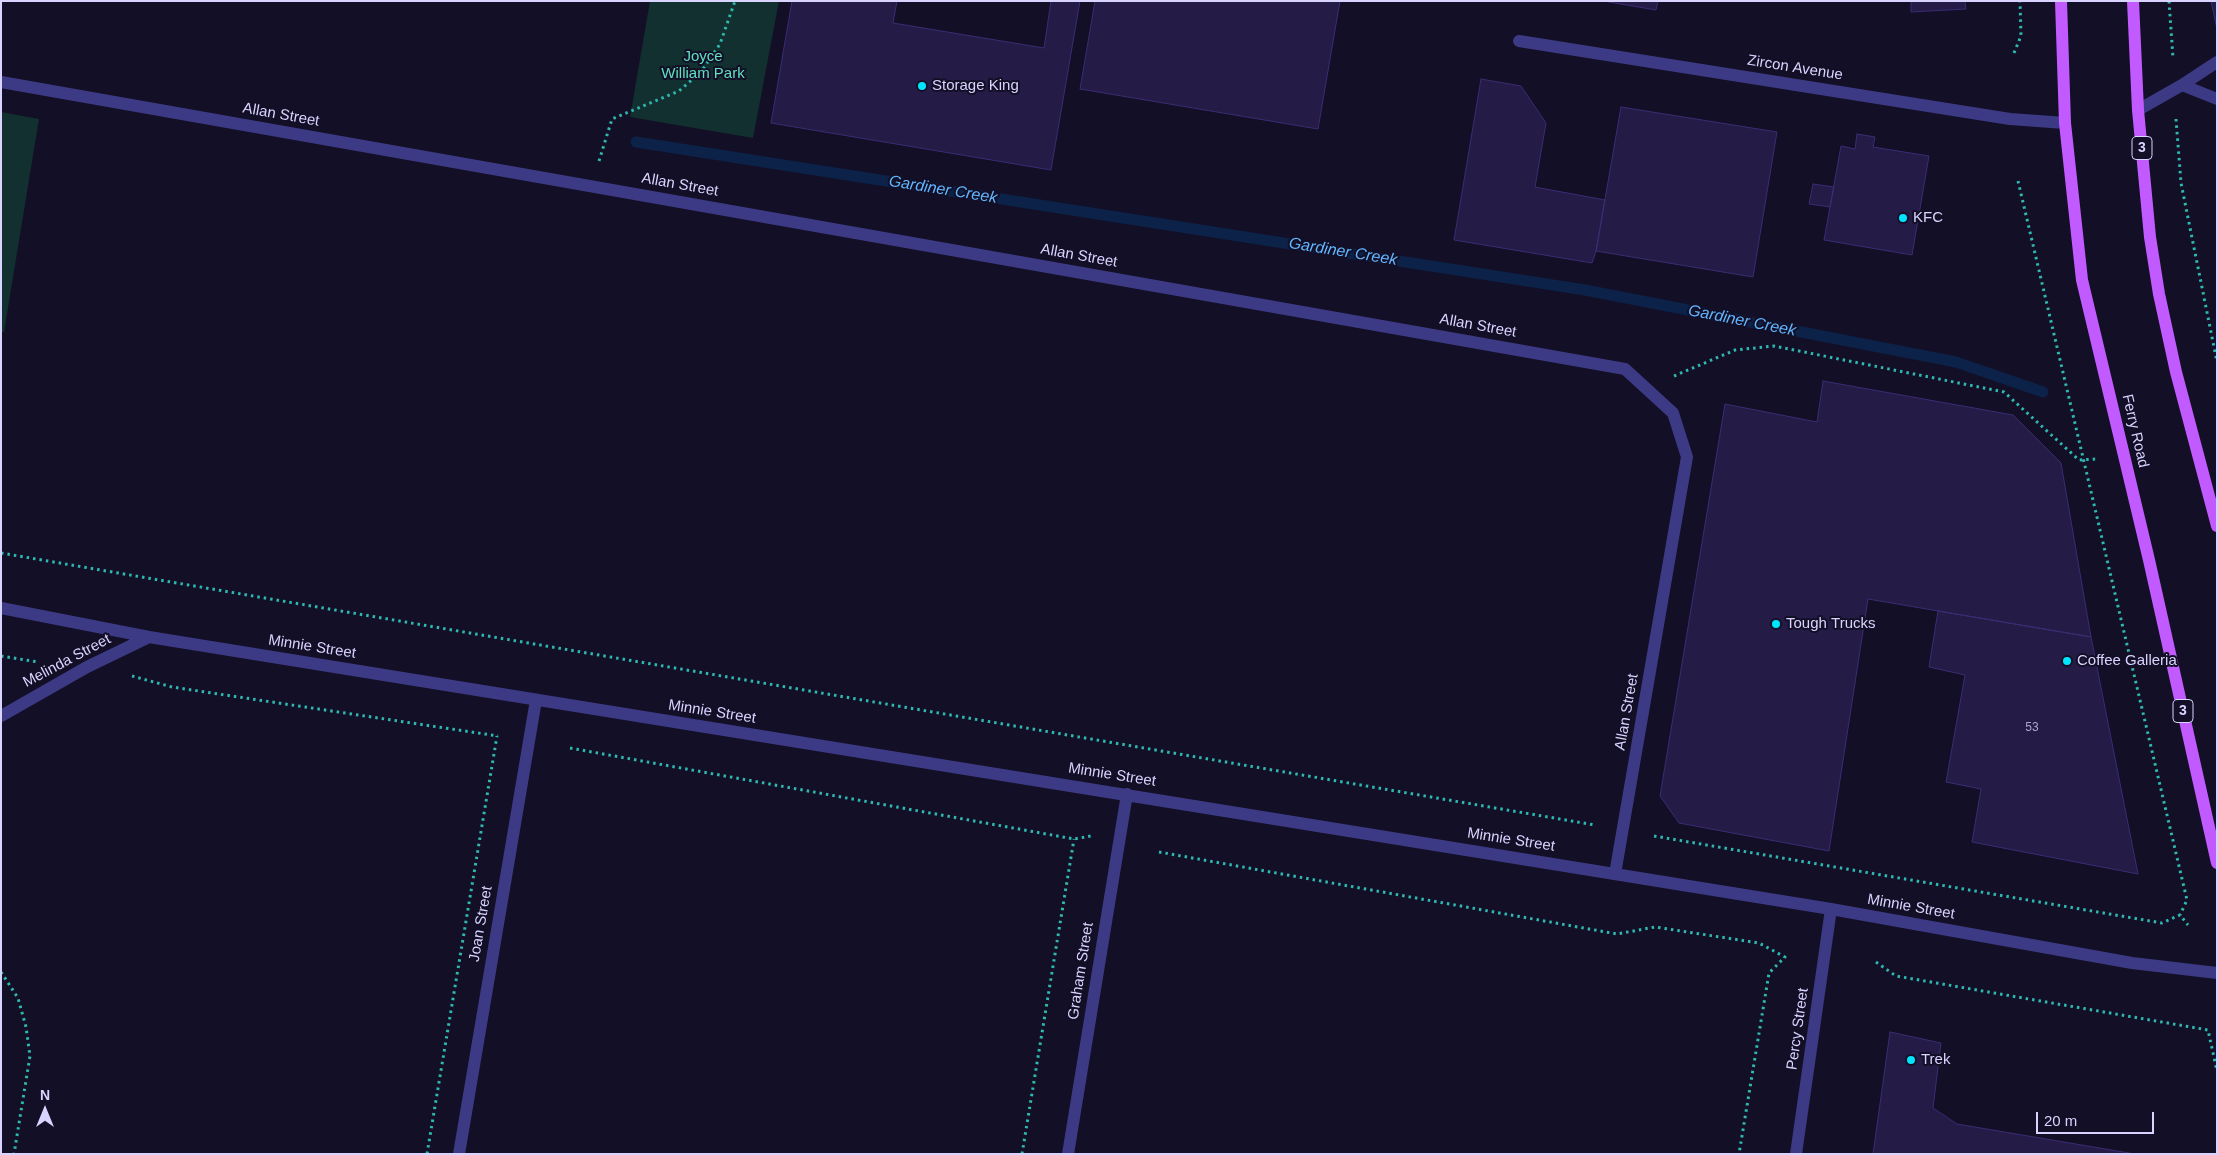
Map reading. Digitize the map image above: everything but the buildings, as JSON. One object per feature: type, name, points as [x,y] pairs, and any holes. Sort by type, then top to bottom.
[{"type":"main road","name":"Ferry Road","points":[[2061,1],[2065,123],[2082,280],[2217,862]]},
{"type":"main road","name":"3","points":[[2133,1],[2138,110],[2150,237],[2159,294],[2176,372],[2217,526]]},
{"type":"street","name":"Zircon Avenue","points":[[1519,41],[2010,119],[2065,123]]},
{"type":"street","points":[[2138,110],[2217,62]]},
{"type":"street","name":"Allan Street","points":[[1,82],[1625,368],[1673,413],[1687,457],[1615,874]]},
{"type":"street","points":[[2178,87],[2217,99]]},
{"type":"street","name":"Minnie Street","points":[[1,608],[149,637],[1831,909],[2132,963],[2217,973]]},
{"type":"street","name":"Melinda Street","points":[[1,716],[87,667],[149,637]]},
{"type":"street","name":"Joan Street","points":[[459,1154],[536,700]]},
{"type":"street","name":"Graham Street","points":[[1068,1154],[1127,794]]},
{"type":"street","name":"Percy Street","points":[[1796,1154],[1831,909]]},
{"type":"path","points":[[590,186],[612,119],[679,91],[701,72],[720,44],[734,1]]},
{"type":"path","points":[[2014,53],[2021,36],[2020,1]]},
{"type":"path","points":[[2170,1],[2178,87],[2177,144],[2181,183],[2217,362]]},
{"type":"path","points":[[1654,836],[2162,922],[2180,915],[2187,900],[2018,181]]},
{"type":"path","points":[[1646,388],[1735,350],[1774,346],[2004,392],[2079,460],[2125,459]]},
{"type":"path","points":[[1,553],[1595,825]]},
{"type":"path","points":[[1,656],[44,663]]},
{"type":"path","points":[[124,674],[172,687],[499,736],[427,1154]]},
{"type":"path","points":[[570,748],[1074,839],[1091,836]]},
{"type":"path","points":[[1022,1154],[1074,839]]},
{"type":"path","points":[[1159,852],[1617,934],[1655,927],[1759,943],[1785,957],[1769,973],[1739,1154]]},
{"type":"path","points":[[2180,915],[2188,925]]},
{"type":"path","points":[[1876,962],[1896,976],[2208,1030],[2217,1071]]},
{"type":"path","points":[[1,972],[18,998],[26,1027],[30,1056],[14,1154]]},
{"type":"green space","name":"Joyce William Park","points":[[650,1],[779,1],[753,138],[630,117]]},
{"type":"green space","points":[[1,112],[39,119],[4,332],[1,332]]},
{"type":"waterway","name":"Gardiner Creek","points":[[636,142],[1585,290],[1956,362],[2043,392]]},
{"type":"place","name":"Storage King","points":[[922,86]]},
{"type":"place","name":"KFC","points":[[1903,218]]},
{"type":"place","name":"Tough Trucks","points":[[1776,624]]},
{"type":"place","name":"Coffee Galleria","points":[[2067,661]]},
{"type":"place","name":"Trek","points":[[1911,1060]]}]
